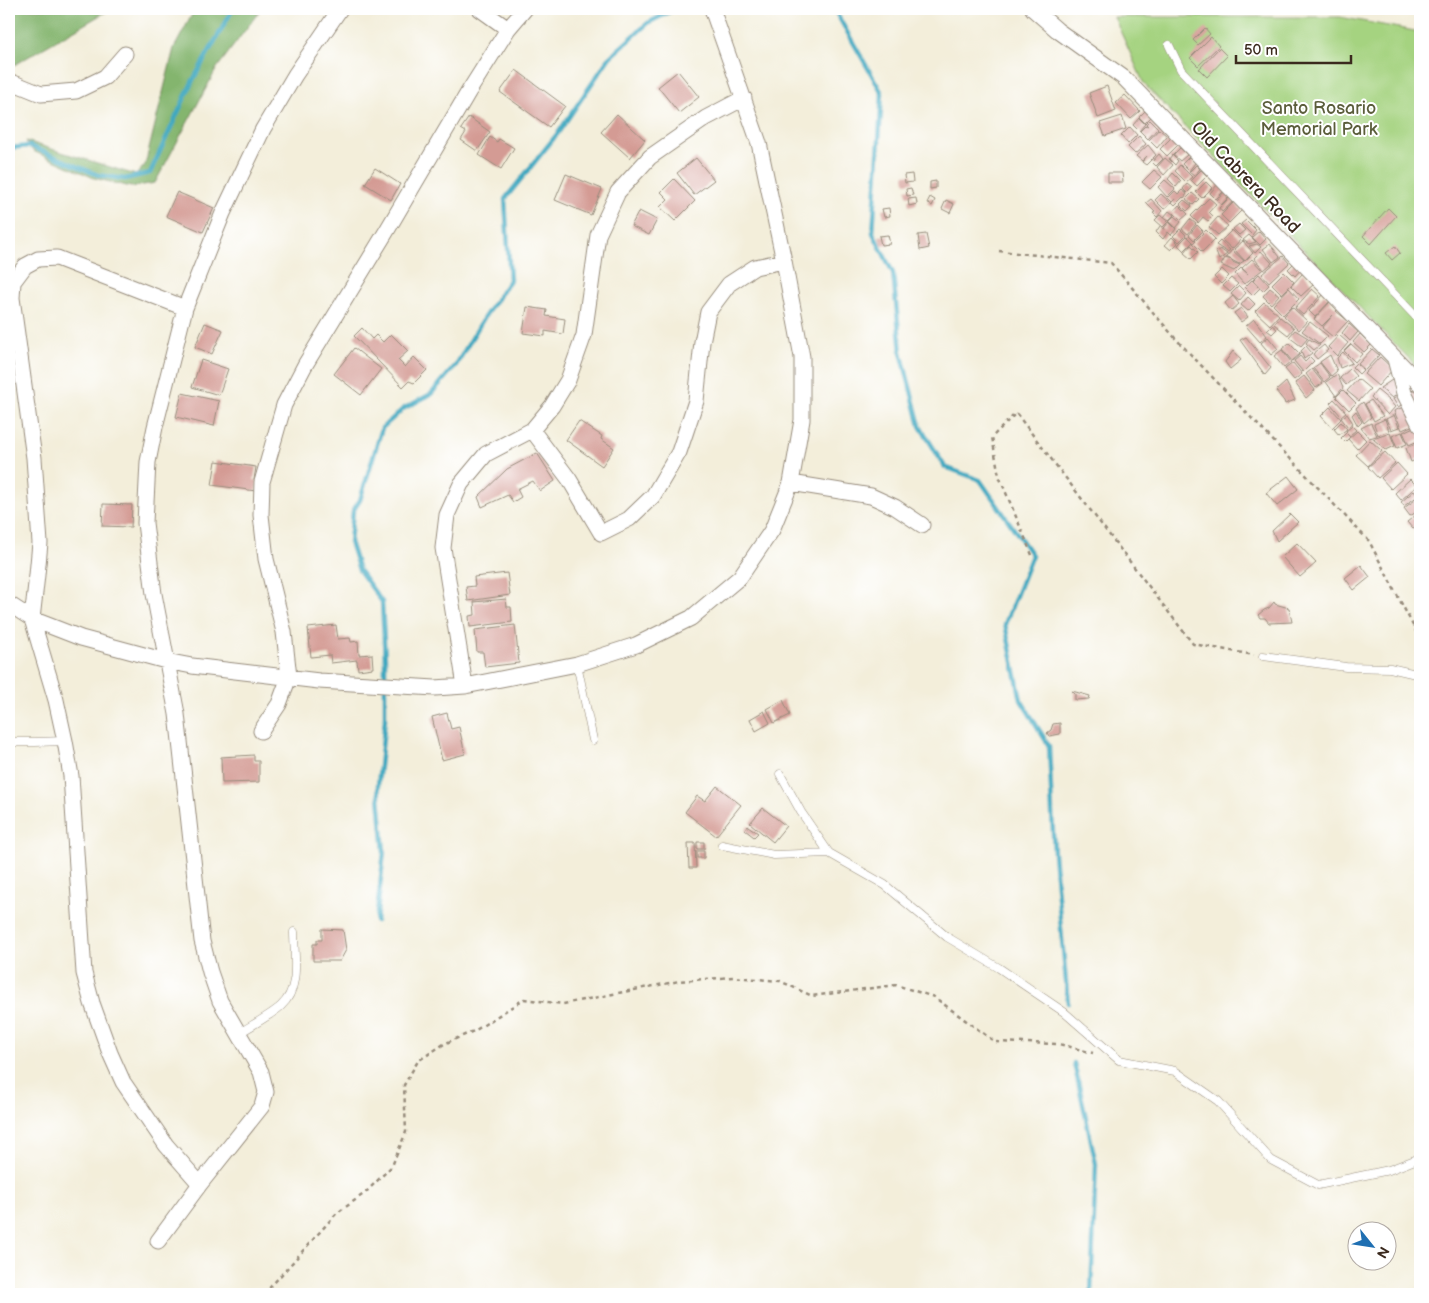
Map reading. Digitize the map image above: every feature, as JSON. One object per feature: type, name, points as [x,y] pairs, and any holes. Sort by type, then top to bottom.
[{"type":"street","points":[[158,1241],[200,1184],[262,1106],[266,1092],[260,1072],[220,1001],[202,941],[177,714],[154,594],[144,523],[148,462],[154,427],[185,308],[223,213],[259,136],[295,75],[340,9]]},
{"type":"street","points":[[480,9],[508,29]]},
{"type":"street","points":[[260,731],[279,704],[289,677],[284,632],[266,559],[261,515],[262,482],[284,405],[305,365],[469,91],[508,29],[525,9]]},
{"type":"street","points":[[9,604],[32,619],[81,638],[166,661],[192,666],[320,681],[435,688],[465,686],[577,664],[636,645],[692,618],[740,577],[772,530],[791,483],[802,420],[802,358],[759,143],[712,9]]},
{"type":"street","name":"Old Cabrera Road","points":[[1033,9],[1057,30],[1124,78],[1420,384]]},
{"type":"street","points":[[9,81],[41,94],[76,91],[105,77],[125,54]]},
{"type":"street","points":[[465,686],[443,548],[447,515],[461,484],[486,454],[532,430],[552,406],[568,380],[584,335],[598,235],[618,192],[650,157],[706,118],[744,98]]},
{"type":"street","points":[[185,308],[57,258],[38,259],[25,266],[13,282],[12,298],[34,458],[40,543],[32,619],[56,700],[71,776],[84,973],[110,1053],[123,1082],[166,1145],[200,1184]]},
{"type":"street","points":[[532,430],[570,479],[602,532],[629,519],[653,496],[679,452],[696,401],[702,342],[708,312],[729,284],[755,267],[784,261]]},
{"type":"street","points":[[1394,358],[1404,393],[1420,425]]},
{"type":"street","points":[[791,483],[871,496],[895,507],[922,526]]},
{"type":"lane","points":[[1169,45],[1181,70],[1420,321]]},
{"type":"lane","points":[[1263,656],[1346,667],[1390,668],[1420,675]]},
{"type":"lane","points":[[577,664],[594,740]]},
{"type":"lane","points":[[9,742],[65,740]]},
{"type":"lane","points":[[780,774],[801,812],[830,854],[885,885],[947,937],[999,968],[1064,1012],[1119,1060],[1175,1071],[1218,1101],[1271,1160],[1318,1186],[1389,1170],[1420,1158]]},
{"type":"lane","points":[[722,845],[774,855],[830,854]]},
{"type":"lane","points":[[238,1034],[282,1006],[291,992],[295,975],[294,932]]},
{"type":"path","points":[[999,251],[1110,263],[1175,338],[1368,541],[1420,639]]},
{"type":"path","points":[[1032,555],[999,476],[992,437],[1016,413],[1193,644],[1263,656]]},
{"type":"path","points":[[264,1294],[336,1214],[365,1193],[392,1166],[406,1132],[404,1085],[418,1061],[444,1044],[476,1030],[524,999],[562,1004],[679,980],[733,977],[780,981],[812,996],[896,985],[934,997],[995,1042],[1059,1044],[1093,1053]]},
{"type":"green space","points":[[9,9],[111,9],[9,68]]},
{"type":"green space","points":[[195,9],[261,9],[217,68],[155,183],[131,187],[94,178],[33,151],[26,141],[136,175],[145,165],[174,48]]},
{"type":"green space","name":"Santo Rosario Memorial Park","points":[[1114,17],[1340,17],[1420,32],[1420,370],[1144,84]]},
{"type":"building","points":[[1205,28],[1210,34],[1198,45],[1193,40]]},
{"type":"building","points":[[1211,37],[1219,46],[1198,66],[1190,58]]},
{"type":"building","points":[[1219,48],[1227,56],[1207,77],[1199,69]]},
{"type":"building","points":[[516,70],[565,106],[549,127],[500,92]]},
{"type":"building","points":[[678,71],[699,97],[679,113],[658,87]]},
{"type":"building","points":[[1107,86],[1116,111],[1098,118],[1089,93]]},
{"type":"building","points":[[1125,95],[1140,111],[1131,119],[1116,103]]},
{"type":"building","points":[[1145,111],[1151,117],[1145,123],[1139,117]]},
{"type":"building","points":[[617,114],[645,140],[630,158],[601,132]]},
{"type":"building","points":[[1122,116],[1126,129],[1105,136],[1100,123]]},
{"type":"building","points":[[469,117],[490,132],[477,151],[461,140],[466,132],[461,129]]},
{"type":"building","points":[[1139,118],[1145,124],[1139,131],[1133,125]]},
{"type":"building","points":[[1150,120],[1158,128],[1148,139],[1140,131],[1146,125],[1148,126],[1146,124]]},
{"type":"building","points":[[1130,127],[1137,135],[1128,144],[1121,136]]},
{"type":"building","points":[[1159,129],[1167,136],[1157,148],[1149,140]]},
{"type":"building","points":[[1139,136],[1146,144],[1135,154],[1128,147]]},
{"type":"building","points":[[490,137],[497,142],[499,139],[514,148],[501,169],[479,155]]},
{"type":"building","points":[[1171,138],[1178,145],[1167,156],[1160,149]]},
{"type":"building","points":[[1148,145],[1156,155],[1146,165],[1142,162],[1147,156],[1142,161],[1136,156]]},
{"type":"building","points":[[1180,148],[1187,155],[1180,161],[1173,155]]},
{"type":"building","points":[[1159,154],[1163,159],[1156,166],[1152,162]]},
{"type":"building","points":[[1172,155],[1178,161],[1175,165],[1169,159]]},
{"type":"building","points":[[1189,157],[1195,163],[1189,171],[1182,164]]},
{"type":"building","points":[[696,158],[714,180],[694,195],[677,173]]},
{"type":"building","points":[[1165,158],[1173,165],[1164,175],[1157,167]]},
{"type":"building","points":[[1180,165],[1192,177],[1186,182],[1175,171]]},
{"type":"building","points":[[1196,165],[1200,169],[1194,176],[1189,172]]},
{"type":"building","points":[[375,168],[400,184],[391,200],[365,184]]},
{"type":"building","points":[[1154,170],[1162,177],[1150,189],[1142,182]]},
{"type":"building","points":[[1201,170],[1207,176],[1197,186],[1191,180]]},
{"type":"building","points":[[1108,173],[1122,173],[1123,182],[1108,182]]},
{"type":"building","points":[[1173,173],[1181,181],[1176,187],[1168,179]]},
{"type":"building","points":[[566,174],[602,189],[591,215],[555,200]]},
{"type":"building","points":[[912,174],[913,182],[905,183],[904,175]]},
{"type":"building","points":[[674,179],[695,201],[675,221],[660,207],[668,199],[661,192]]},
{"type":"building","points":[[1165,180],[1175,189],[1167,197],[1158,187]]},
{"type":"building","points":[[936,181],[936,188],[930,189],[930,182]]},
{"type":"building","points":[[1206,182],[1212,188],[1202,198],[1196,192]]},
{"type":"building","points":[[1219,183],[1226,189],[1216,199],[1210,193]]},
{"type":"building","points":[[1187,184],[1192,188],[1187,193],[1183,189]]},
{"type":"building","points":[[911,188],[913,195],[907,196],[906,189]]},
{"type":"building","points":[[1182,190],[1187,194],[1175,205],[1168,198],[1175,191],[1178,194]]},
{"type":"building","points":[[1226,190],[1231,195],[1221,205],[1217,200]]},
{"type":"building","points":[[177,192],[214,208],[203,232],[166,216]]},
{"type":"building","points":[[1192,193],[1199,199],[1193,205],[1186,199]]},
{"type":"building","points":[[1161,194],[1171,203],[1164,209],[1155,200]]},
{"type":"building","points":[[930,197],[935,200],[932,206],[927,203]]},
{"type":"building","points":[[1230,197],[1234,201],[1222,212],[1219,208]]},
{"type":"building","points":[[916,198],[917,204],[909,206],[908,199]]},
{"type":"building","points":[[1209,198],[1216,204],[1209,212],[1213,216],[1208,221],[1203,217],[1198,223],[1191,216]]},
{"type":"building","points":[[1151,199],[1162,211],[1157,217],[1153,213],[1155,212],[1146,203]]},
{"type":"building","points":[[946,200],[954,204],[950,213],[942,209]]},
{"type":"building","points":[[1184,200],[1192,206],[1187,211],[1180,204]]},
{"type":"building","points":[[1234,202],[1242,210],[1229,223],[1221,215]]},
{"type":"building","points":[[1179,205],[1188,214],[1181,220],[1173,212]]},
{"type":"building","points":[[889,208],[890,216],[884,217],[882,209]]},
{"type":"building","points":[[1388,208],[1396,216],[1371,244],[1363,236]]},
{"type":"building","points":[[639,211],[657,220],[649,235],[631,226]]},
{"type":"building","points":[[1169,211],[1174,215],[1169,220],[1164,217]]},
{"type":"building","points":[[1160,215],[1168,222],[1163,227],[1155,220]]},
{"type":"building","points":[[1174,216],[1181,222],[1176,228],[1169,221]]},
{"type":"building","points":[[1218,217],[1228,226],[1218,235],[1209,227]]},
{"type":"building","points":[[1190,219],[1196,224],[1188,234],[1182,229]]},
{"type":"building","points":[[1246,220],[1256,230],[1252,235],[1241,224]]},
{"type":"building","points":[[1169,222],[1176,229],[1171,235],[1168,232],[1163,239],[1156,232],[1160,226],[1165,230],[1164,228]]},
{"type":"building","points":[[1239,224],[1245,230],[1239,235],[1233,229]]},
{"type":"building","points":[[1197,225],[1203,231],[1194,240],[1189,235]]},
{"type":"building","points":[[1180,229],[1186,235],[1179,242],[1173,236]]},
{"type":"building","points":[[1206,230],[1215,239],[1202,252],[1193,243]]},
{"type":"building","points":[[1232,230],[1241,239],[1232,249],[1222,240]]},
{"type":"building","points":[[1259,231],[1266,239],[1260,245],[1252,237]]},
{"type":"building","points":[[926,234],[929,248],[920,250],[918,235]]},
{"type":"building","points":[[888,235],[890,244],[881,245],[879,236]]},
{"type":"building","points":[[1249,235],[1256,242],[1249,244],[1243,240]]},
{"type":"building","points":[[1187,236],[1193,242],[1184,251],[1178,245]]},
{"type":"building","points":[[1172,237],[1178,243],[1171,250],[1165,245]]},
{"type":"building","points":[[1220,241],[1230,250],[1227,252],[1216,245]]},
{"type":"building","points":[[1243,241],[1253,253],[1245,261],[1234,249]]},
{"type":"building","points":[[1257,244],[1261,247],[1255,253],[1249,246]]},
{"type":"building","points":[[1270,244],[1280,257],[1273,262],[1263,249]]},
{"type":"building","points":[[1191,245],[1198,252],[1191,259],[1184,253]]},
{"type":"building","points":[[1395,246],[1400,253],[1392,260],[1386,253]]},
{"type":"building","points":[[1220,249],[1227,254],[1219,260],[1216,252]]},
{"type":"building","points":[[1232,250],[1244,261],[1239,264],[1226,257]]},
{"type":"building","points":[[1261,251],[1272,263],[1264,270],[1254,258]]},
{"type":"building","points":[[1283,256],[1289,263],[1269,282],[1262,274]]},
{"type":"building","points":[[1225,258],[1240,265],[1234,271],[1221,265]]},
{"type":"building","points":[[1252,259],[1262,270],[1244,284],[1235,274],[1241,268],[1248,274],[1242,268]]},
{"type":"building","points":[[1295,262],[1302,268],[1295,276],[1288,269]]},
{"type":"building","points":[[1222,269],[1229,276],[1221,284],[1214,277]]},
{"type":"building","points":[[1284,272],[1294,282],[1282,294],[1272,284]]},
{"type":"building","points":[[1303,273],[1314,284],[1301,296],[1291,286]]},
{"type":"building","points":[[1259,274],[1269,285],[1263,291],[1253,280]]},
{"type":"building","points":[[1231,278],[1238,284],[1230,292],[1223,286]]},
{"type":"building","points":[[1252,280],[1260,288],[1253,295],[1245,287]]},
{"type":"building","points":[[1239,286],[1246,293],[1239,301],[1231,294]]},
{"type":"building","points":[[1270,288],[1279,295],[1271,304],[1263,296]]},
{"type":"building","points":[[1289,288],[1299,299],[1283,315],[1273,305]]},
{"type":"building","points":[[1312,289],[1320,296],[1303,315],[1295,308]]},
{"type":"building","points":[[1324,294],[1331,300],[1315,317],[1309,311]]},
{"type":"building","points":[[1233,296],[1239,304],[1231,311],[1225,303]]},
{"type":"building","points":[[1248,297],[1255,304],[1248,311],[1241,305]]},
{"type":"building","points":[[1264,302],[1279,315],[1270,325],[1255,311]]},
{"type":"building","points":[[1330,302],[1338,309],[1336,311],[1348,321],[1333,337],[1322,328],[1333,315],[1322,326],[1314,319]]},
{"type":"building","points":[[527,307],[547,310],[546,316],[565,319],[563,334],[545,331],[545,336],[523,333]]},
{"type":"building","points":[[1292,307],[1307,321],[1299,330],[1284,316]]},
{"type":"building","points":[[1241,308],[1248,317],[1241,322],[1234,313]]},
{"type":"building","points":[[1280,317],[1294,328],[1288,335],[1274,324]]},
{"type":"building","points":[[1254,319],[1267,336],[1260,342],[1246,326]]},
{"type":"building","points":[[1310,322],[1328,336],[1320,344],[1302,331]]},
{"type":"building","points":[[205,323],[223,330],[212,354],[195,347]]},
{"type":"building","points":[[1349,324],[1358,332],[1350,341],[1342,333]]},
{"type":"building","points":[[1272,325],[1277,329],[1272,334],[1267,330]]},
{"type":"building","points":[[362,328],[372,339],[376,335],[383,342],[391,334],[408,351],[398,360],[405,367],[414,357],[427,370],[414,383],[409,381],[403,387],[354,336]]},
{"type":"building","points":[[1295,330],[1308,338],[1301,346],[1289,337]]},
{"type":"building","points":[[1360,334],[1371,345],[1364,352],[1353,342]]},
{"type":"building","points":[[1339,335],[1348,343],[1337,356],[1328,347]]},
{"type":"building","points":[[1246,337],[1271,368],[1265,375],[1240,340]]},
{"type":"building","points":[[1268,337],[1278,349],[1271,355],[1261,343]]},
{"type":"building","points":[[1309,339],[1320,345],[1314,350],[1306,343]]},
{"type":"building","points":[[1289,343],[1300,354],[1292,361],[1282,349]]},
{"type":"building","points":[[1351,344],[1362,354],[1355,362],[1344,351]]},
{"type":"building","points":[[1324,345],[1328,350],[1317,359],[1313,354]]},
{"type":"building","points":[[1306,346],[1312,353],[1304,359],[1301,351]]},
{"type":"building","points":[[354,348],[381,369],[361,395],[334,374]]},
{"type":"building","points":[[1372,349],[1379,355],[1365,370],[1358,364]]},
{"type":"building","points":[[1282,350],[1291,362],[1284,368],[1274,356]]},
{"type":"building","points":[[1233,351],[1241,360],[1230,369],[1225,362]]},
{"type":"building","points":[[1343,352],[1352,363],[1340,368],[1337,358]]},
{"type":"building","points":[[1330,355],[1337,371],[1331,376],[1320,362]]},
{"type":"building","points":[[1300,356],[1305,362],[1310,357],[1314,361],[1303,372],[1294,361]]},
{"type":"building","points":[[1380,357],[1393,369],[1378,386],[1364,374]]},
{"type":"building","points":[[201,360],[228,369],[219,395],[192,387]]},
{"type":"building","points":[[1293,363],[1302,374],[1294,380],[1285,369]]},
{"type":"building","points":[[1320,363],[1330,377],[1324,382],[1313,368]]},
{"type":"building","points":[[1356,363],[1363,370],[1359,374],[1352,367]]},
{"type":"building","points":[[1312,369],[1323,383],[1316,388],[1306,374]]},
{"type":"building","points":[[1350,369],[1356,376],[1346,385],[1340,378]]},
{"type":"building","points":[[1337,374],[1343,388],[1336,396],[1326,382]]},
{"type":"building","points":[[1304,376],[1315,390],[1306,398],[1295,383]]},
{"type":"building","points":[[1395,378],[1400,393],[1392,398],[1380,388]]},
{"type":"building","points":[[1358,379],[1370,389],[1359,401],[1347,391]]},
{"type":"building","points":[[1286,382],[1295,400],[1285,404],[1276,391]]},
{"type":"building","points":[[1417,388],[1420,398],[1412,402],[1408,393]]},
{"type":"building","points":[[1343,390],[1356,403],[1349,410],[1336,397]]},
{"type":"building","points":[[1377,390],[1395,407],[1388,415],[1371,397]]},
{"type":"building","points":[[182,393],[219,401],[214,426],[176,417]]},
{"type":"building","points":[[1401,395],[1405,403],[1398,407],[1393,399]]},
{"type":"building","points":[[1334,399],[1346,412],[1341,416],[1330,403]]},
{"type":"building","points":[[1371,400],[1383,416],[1374,421],[1365,404]]},
{"type":"building","points":[[1363,402],[1371,417],[1364,423],[1356,408]]},
{"type":"building","points":[[1408,405],[1416,424],[1402,430],[1394,411]]},
{"type":"building","points":[[1330,407],[1341,419],[1332,428],[1321,416]]},
{"type":"building","points":[[1356,411],[1362,422],[1358,426],[1352,415]]},
{"type":"building","points":[[1347,414],[1353,423],[1348,427],[1341,418]]},
{"type":"building","points":[[1394,415],[1399,427],[1391,430],[1386,419]]},
{"type":"building","points":[[1385,419],[1389,431],[1378,435],[1374,424]]},
{"type":"building","points":[[579,421],[602,436],[601,439],[614,448],[602,466],[566,440]]},
{"type":"building","points":[[1341,422],[1347,429],[1339,435],[1334,429]]},
{"type":"building","points":[[1371,423],[1377,436],[1369,438],[1361,428]]},
{"type":"building","points":[[1418,425],[1420,440],[1409,445],[1403,432]]},
{"type":"building","points":[[1352,426],[1356,430],[1350,435],[1346,431]]},
{"type":"building","points":[[1357,431],[1366,440],[1357,449],[1348,439]]},
{"type":"building","points":[[1402,432],[1407,444],[1397,448],[1392,436]]},
{"type":"building","points":[[1346,433],[1350,437],[1345,442],[1341,438]]},
{"type":"building","points":[[1390,433],[1395,446],[1386,450],[1373,439]]},
{"type":"building","points":[[1370,440],[1382,451],[1368,466],[1356,455]]},
{"type":"building","points":[[1420,442],[1420,458],[1411,462],[1406,448]]},
{"type":"building","points":[[1385,452],[1395,463],[1378,478],[1368,467]]},
{"type":"building","points":[[537,453],[555,481],[540,491],[533,481],[517,489],[521,497],[513,502],[508,495],[482,507],[478,497],[507,469]]},
{"type":"building","points":[[216,461],[256,467],[254,480],[258,480],[256,491],[212,485]]},
{"type":"building","points":[[1397,463],[1407,474],[1391,489],[1381,478]]},
{"type":"building","points":[[1288,476],[1298,489],[1277,506],[1266,493]]},
{"type":"building","points":[[1410,479],[1417,486],[1401,500],[1395,493]]},
{"type":"building","points":[[1414,491],[1418,496],[1404,506],[1401,502]]},
{"type":"building","points":[[1418,498],[1420,502],[1420,515],[1418,511],[1410,516],[1404,508]]},
{"type":"building","points":[[103,504],[132,505],[131,527],[102,526]]},
{"type":"building","points":[[1290,514],[1298,522],[1277,541],[1272,531]]},
{"type":"building","points":[[1416,515],[1420,524],[1413,529],[1407,522]]},
{"type":"building","points":[[1297,543],[1316,563],[1300,577],[1282,557]]},
{"type":"building","points":[[1361,565],[1370,577],[1354,590],[1345,578]]},
{"type":"building","points":[[507,573],[510,595],[468,601],[466,587],[475,586],[474,577]]},
{"type":"building","points":[[506,599],[507,607],[511,607],[512,622],[470,627],[469,616],[475,615],[474,602]]},
{"type":"building","points":[[1274,602],[1289,608],[1292,622],[1269,623],[1265,618],[1260,618],[1258,615],[1269,608]]},
{"type":"building","points":[[336,625],[338,639],[350,638],[351,642],[358,641],[359,655],[372,654],[373,668],[358,670],[357,660],[331,663],[330,655],[311,657],[308,628]]},
{"type":"building","points":[[515,625],[519,663],[485,667],[483,652],[477,652],[475,630]]},
{"type":"building","points":[[1072,691],[1090,696],[1089,699],[1075,700],[1075,694]]},
{"type":"building","points":[[783,700],[790,715],[774,723],[767,709]]},
{"type":"building","points":[[764,711],[770,723],[756,731],[750,719]]},
{"type":"building","points":[[447,713],[451,729],[459,727],[465,754],[442,760],[432,717]]},
{"type":"building","points":[[1060,723],[1060,734],[1049,736],[1047,733],[1051,730],[1053,724]]},
{"type":"building","points":[[254,755],[254,761],[259,761],[259,782],[222,783],[221,757]]},
{"type":"building","points":[[717,786],[741,805],[716,836],[685,812],[697,796],[705,801]]},
{"type":"building","points":[[763,808],[786,826],[773,842],[750,823]]},
{"type":"building","points":[[748,826],[758,833],[754,837],[745,830]]},
{"type":"building","points":[[697,842],[704,842],[704,849],[697,849]]},
{"type":"building","points":[[688,843],[695,843],[696,868],[689,868]]},
{"type":"building","points":[[697,851],[704,851],[704,858],[697,858]]},
{"type":"building","points":[[322,929],[343,930],[346,950],[340,961],[313,961],[313,944],[317,944],[317,940],[322,940]]},
{"type":"waterway","points":[[9,148],[30,146],[98,175],[125,179],[150,173],[193,80],[233,9]]},
{"type":"waterway","points":[[376,921],[384,852],[378,785],[385,719],[385,660],[382,602],[359,570],[350,542],[353,511],[360,500],[382,428],[403,409],[431,394],[456,365],[485,316],[510,280],[505,199],[558,133],[610,57],[648,23],[675,9]]},
{"type":"waterway","points":[[834,9],[882,93],[873,233],[893,273],[901,352],[920,426],[945,467],[980,480],[1032,555],[1005,624],[1021,700],[1049,746],[1054,854],[1068,1003]]},
{"type":"waterway","points":[[1074,1063],[1096,1164],[1091,1294]]}]
